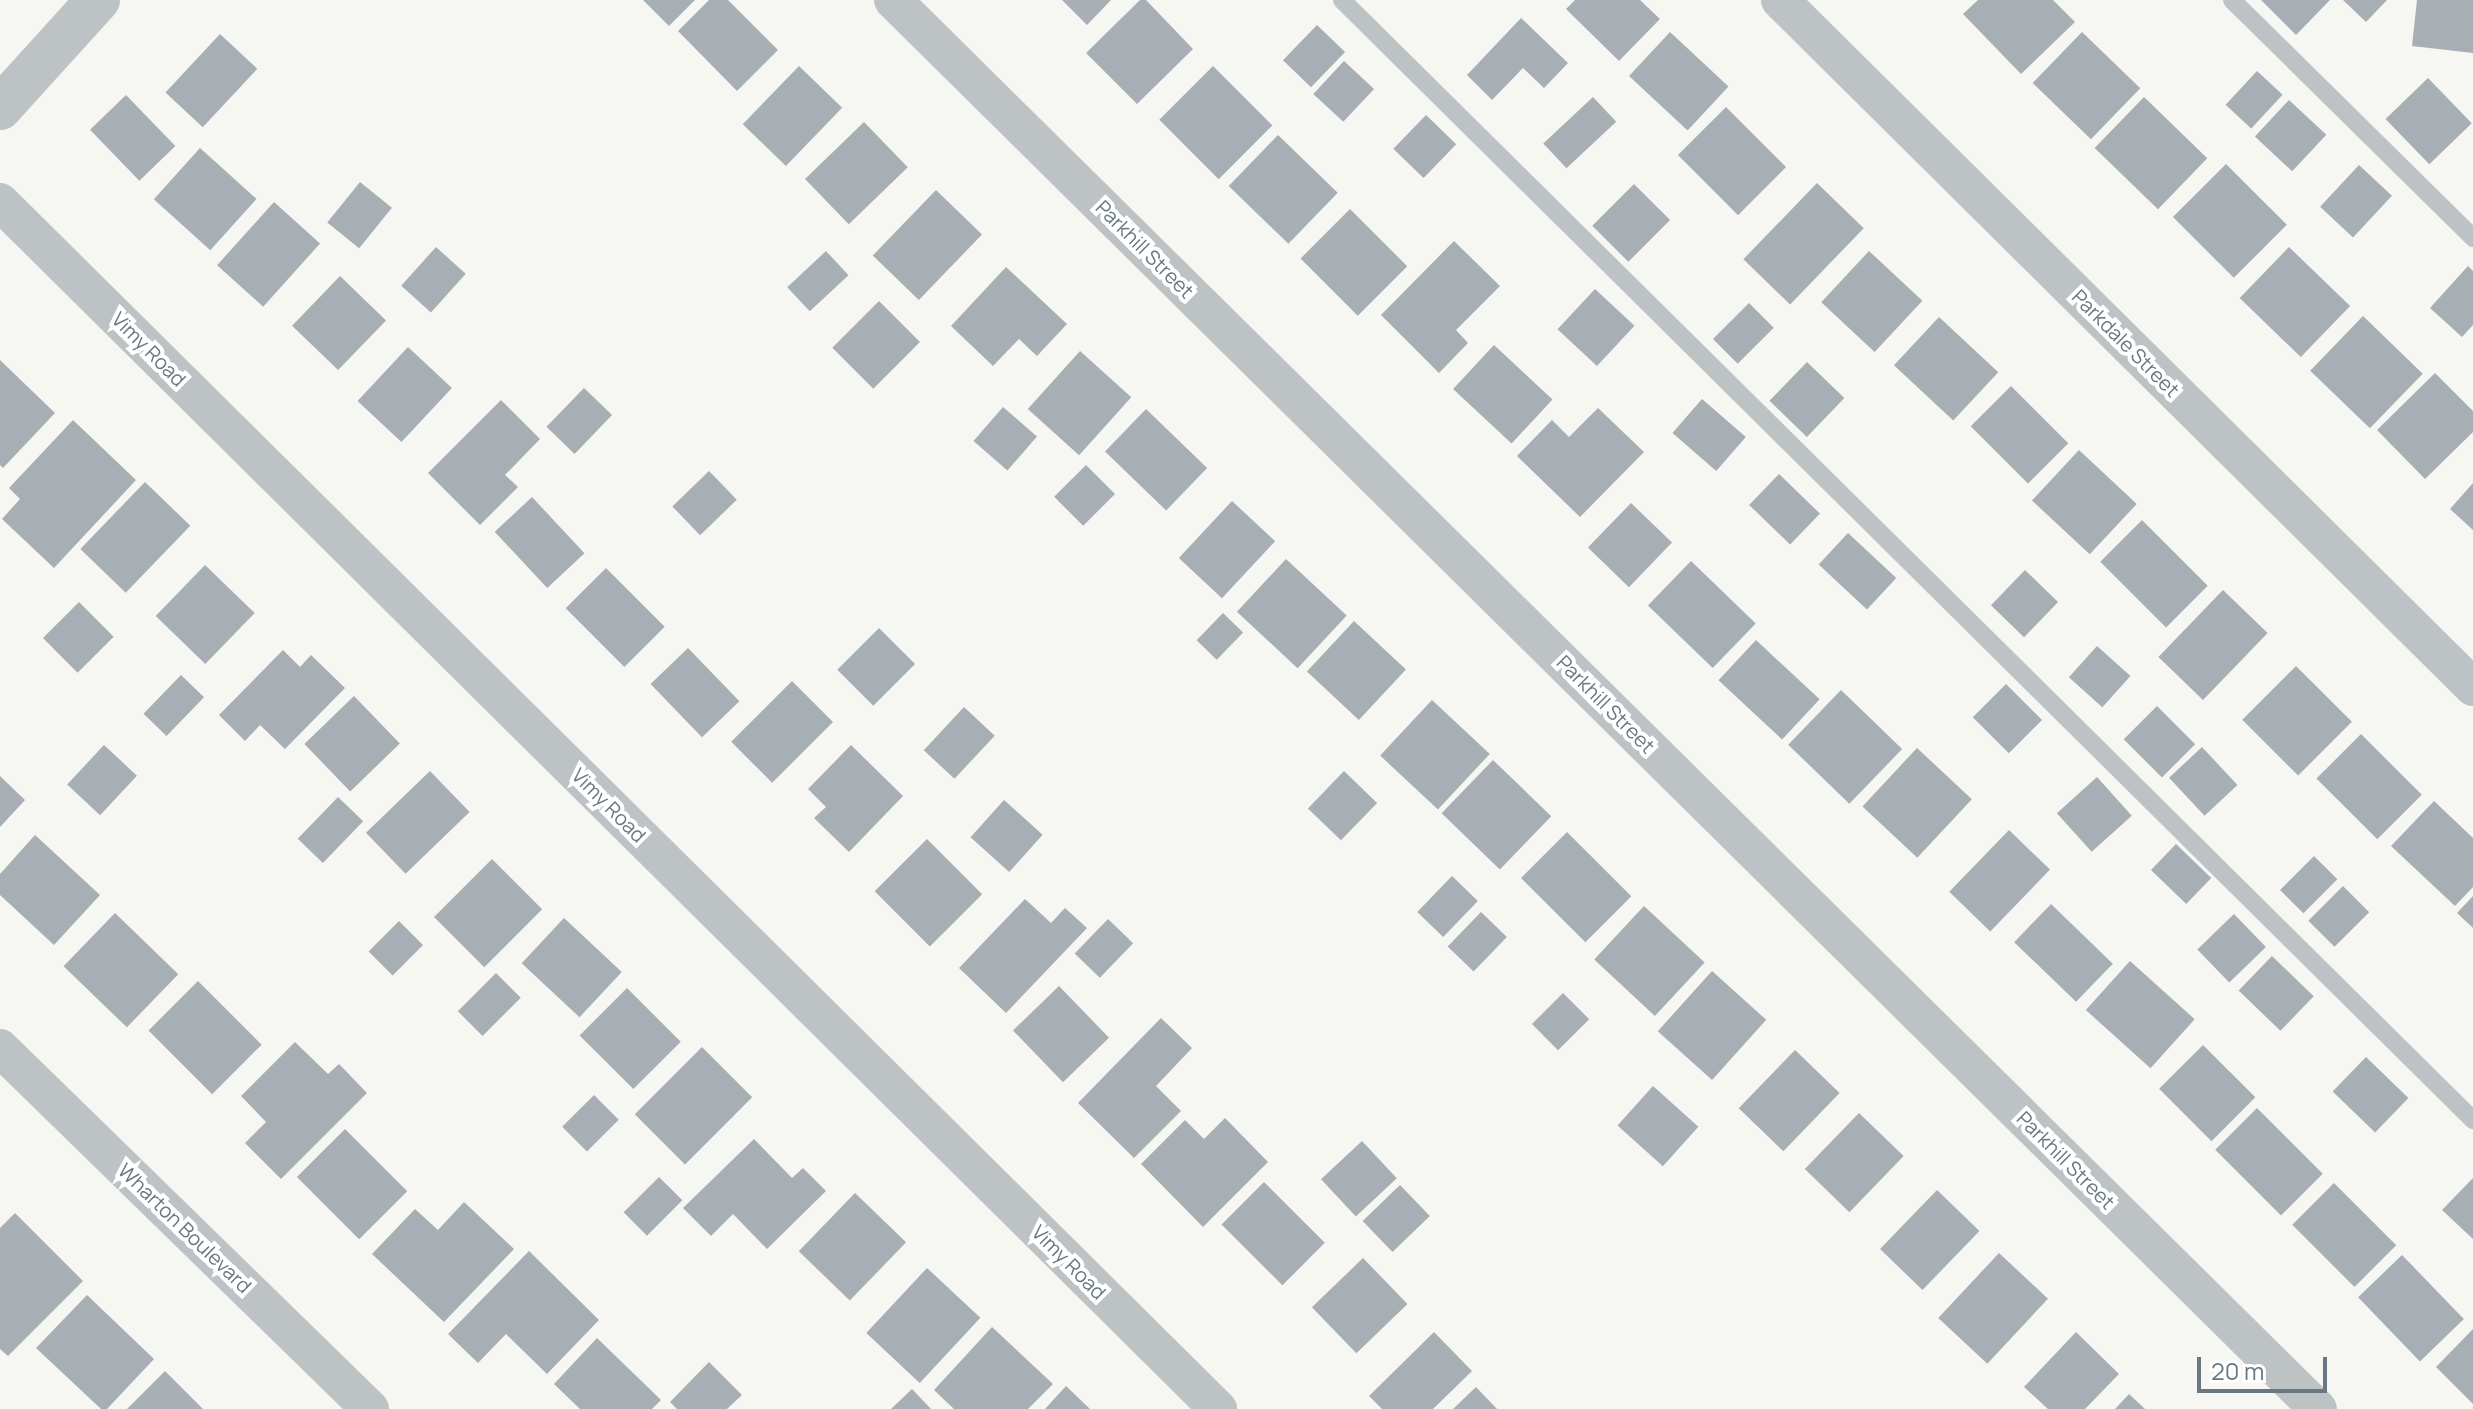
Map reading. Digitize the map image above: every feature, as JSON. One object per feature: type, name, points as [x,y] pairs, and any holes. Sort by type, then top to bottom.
[{"type":"street","points":[[0,108],[98,0]]},
{"type":"street","name":"Parkhill Street","points":[[893,0],[2318,1409]]},
{"type":"street","name":"Parkdale Street","points":[[1780,0],[2473,687]]},
{"type":"street","name":"Vimy Road","points":[[0,202],[1218,1409]]},
{"type":"street","name":"Wharton Boulevard","points":[[0,1048],[370,1409]]},
{"type":"lane","points":[[1342,0],[2473,1120]]},
{"type":"lane","points":[[2232,0],[2473,238]]},
{"type":"building","points":[[643,0],[695,0],[669,26]]},
{"type":"building","points":[[709,0],[728,0],[778,50],[737,91],[678,31]]},
{"type":"building","points":[[1062,0],[1111,0],[1087,25]]},
{"type":"building","points":[[1140,0],[1146,0],[1193,49],[1137,104],[1086,53]]},
{"type":"building","points":[[1575,0],[1640,0],[1660,19],[1619,61],[1566,9]]},
{"type":"building","points":[[1978,0],[2053,0],[2075,22],[2021,74],[1963,14]]},
{"type":"building","points":[[2261,0],[2330,0],[2296,35]]},
{"type":"building","points":[[2343,0],[2387,0],[2366,22]]},
{"type":"building","points":[[2417,0],[2473,0],[2473,53],[2412,46]]},
{"type":"building","points":[[1521,18],[1568,63],[1544,88],[1523,68],[1492,100],[1467,75]]},
{"type":"building","points":[[1317,25],[1345,52],[1311,87],[1283,60]]},
{"type":"building","points":[[1670,32],[1729,87],[1688,130],[1629,76]]},
{"type":"building","points":[[2082,32],[2140,88],[2091,139],[2033,83]]},
{"type":"building","points":[[220,34],[257,69],[203,127],[165,93]]},
{"type":"building","points":[[1344,61],[1374,89],[1343,122],[1313,94]]},
{"type":"building","points":[[799,66],[842,108],[786,166],[743,124]]},
{"type":"building","points":[[1213,66],[1272,125],[1219,179],[1159,120]]},
{"type":"building","points":[[2257,71],[2283,95],[2251,129],[2226,105]]},
{"type":"building","points":[[2428,78],[2472,123],[2429,164],[2386,119]]},
{"type":"building","points":[[126,95],[175,146],[139,181],[90,130]]},
{"type":"building","points":[[1593,97],[1616,122],[1566,168],[1543,143]]},
{"type":"building","points":[[2144,97],[2207,158],[2158,209],[2095,148]]},
{"type":"building","points":[[2289,100],[2326,135],[2292,171],[2255,137]]},
{"type":"building","points":[[1726,107],[1786,167],[1738,215],[1678,155]]},
{"type":"building","points":[[1426,115],[1456,144],[1424,178],[1393,149]]},
{"type":"building","points":[[864,122],[908,167],[849,224],[805,179]]},
{"type":"building","points":[[1278,135],[1338,193],[1288,244],[1229,186]]},
{"type":"building","points":[[200,148],[256,199],[210,250],[154,199]]},
{"type":"building","points":[[2226,164],[2287,225],[2234,278],[2173,217]]},
{"type":"building","points":[[2359,165],[2392,196],[2353,237],[2320,207]]},
{"type":"building","points":[[360,182],[392,208],[359,248],[327,222]]},
{"type":"building","points":[[1817,183],[1864,228],[1790,304],[1743,259]]},
{"type":"building","points":[[1634,184],[1670,220],[1628,262],[1592,226]]},
{"type":"building","points":[[936,190],[982,234],[919,300],[873,255]]},
{"type":"building","points":[[274,202],[320,243],[263,307],[217,265]]},
{"type":"building","points":[[1350,209],[1407,266],[1358,316],[1301,258]]},
{"type":"building","points":[[1454,241],[1500,286],[1456,330],[1468,343],[1439,373],[1381,315]]},
{"type":"building","points":[[436,247],[466,274],[431,312],[401,286]]},
{"type":"building","points":[[2289,247],[2350,306],[2301,357],[2240,298]]},
{"type":"building","points":[[826,251],[849,275],[810,311],[787,287]]},
{"type":"building","points":[[1869,251],[1922,301],[1875,352],[1821,302]]},
{"type":"building","points":[[2468,266],[2473,271],[2473,325],[2462,337],[2430,308]]},
{"type":"building","points":[[1006,267],[1067,324],[1037,356],[1019,339],[993,366],[951,326]]},
{"type":"building","points":[[340,276],[386,320],[338,370],[292,326]]},
{"type":"building","points":[[1595,289],[1634,326],[1597,366],[1557,329]]},
{"type":"building","points":[[879,301],[920,342],[873,389],[832,348]]},
{"type":"building","points":[[1749,303],[1774,328],[1738,364],[1713,339]]},
{"type":"building","points":[[2363,316],[2423,374],[2370,428],[2310,371]]},
{"type":"building","points":[[1939,317],[1998,372],[1953,421],[1894,365]]},
{"type":"building","points":[[1494,345],[1553,400],[1512,443],[1453,389]]},
{"type":"building","points":[[408,347],[452,388],[401,442],[358,401]]},
{"type":"building","points":[[1080,351],[1131,397],[1079,455],[1028,409]]},
{"type":"building","points":[[0,360],[55,413],[3,468],[0,465]]},
{"type":"building","points":[[1807,362],[1844,398],[1807,437],[1769,401]]},
{"type":"building","points":[[2435,373],[2473,411],[2473,432],[2425,479],[2377,430]]},
{"type":"building","points":[[2011,386],[2068,443],[2028,484],[1971,426]]},
{"type":"building","points":[[584,388],[612,415],[575,454],[546,427]]},
{"type":"building","points":[[1702,399],[1746,437],[1716,471],[1672,433]]},
{"type":"building","points":[[501,400],[540,439],[505,475],[518,487],[480,525],[428,473]]},
{"type":"building","points":[[1003,407],[1037,437],[1007,470],[973,441]]},
{"type":"building","points":[[1598,408],[1644,452],[1580,517],[1517,456],[1552,420],[1569,437]]},
{"type":"building","points":[[1146,409],[1207,468],[1166,510],[1105,451]]},
{"type":"building","points":[[73,420],[136,480],[54,568],[2,519],[20,499],[9,488]]},
{"type":"building","points":[[2079,450],[2137,504],[2090,554],[2032,500]]},
{"type":"building","points":[[1086,465],[1115,494],[1083,526],[1054,497]]},
{"type":"building","points":[[709,471],[737,500],[700,535],[672,506]]},
{"type":"building","points":[[1779,474],[1820,514],[1790,545],[1749,505]]},
{"type":"building","points":[[145,482],[190,526],[126,593],[80,549]]},
{"type":"building","points":[[2473,483],[2473,530],[2450,509]]},
{"type":"building","points":[[532,497],[585,553],[547,588],[495,532]]},
{"type":"building","points":[[1232,501],[1275,541],[1222,598],[1179,558]]},
{"type":"building","points":[[1631,503],[1672,543],[1629,587],[1588,548]]},
{"type":"building","points":[[2142,520],[2208,586],[2166,627],[2100,562]]},
{"type":"building","points":[[1848,533],[1896,578],[1867,609],[1819,564]]},
{"type":"building","points":[[1286,559],[1347,616],[1298,668],[1237,612]]},
{"type":"building","points":[[1691,561],[1756,624],[1713,668],[1648,606]]},
{"type":"building","points":[[205,565],[255,613],[205,664],[156,616]]},
{"type":"building","points":[[606,568],[665,627],[624,667],[566,608]]},
{"type":"building","points":[[2025,570],[2058,602],[2024,637],[1991,605]]},
{"type":"building","points":[[2223,590],[2268,633],[2203,700],[2158,657]]},
{"type":"building","points":[[79,602],[114,637],[78,673],[43,638]]},
{"type":"building","points":[[1223,613],[1243,632],[1217,660],[1197,640]]},
{"type":"building","points":[[1354,621],[1406,669],[1359,720],[1307,671]]},
{"type":"building","points":[[879,628],[915,664],[873,706],[837,670]]},
{"type":"building","points":[[1756,640],[1820,699],[1782,740],[1718,680]]},
{"type":"building","points":[[2097,646],[2130,676],[2102,707],[2069,677]]},
{"type":"building","points":[[688,648],[739,701],[702,737],[651,684]]},
{"type":"building","points":[[283,650],[300,667],[311,655],[345,688],[285,749],[260,725],[245,741],[219,715]]},
{"type":"building","points":[[2296,666],[2352,722],[2298,776],[2242,720]]},
{"type":"building","points":[[181,675],[204,697],[167,736],[143,714]]},
{"type":"building","points":[[792,681],[833,722],[772,783],[731,742]]},
{"type":"building","points":[[2006,684],[2042,720],[2009,753],[1973,717]]},
{"type":"building","points":[[1841,690],[1902,749],[1849,804],[1788,745]]},
{"type":"building","points":[[354,696],[400,743],[350,791],[304,744]]},
{"type":"building","points":[[1432,700],[1490,754],[1438,809],[1380,756]]},
{"type":"building","points":[[2157,706],[2195,744],[2162,777],[2124,739]]},
{"type":"building","points":[[964,707],[995,736],[954,779],[924,750]]},
{"type":"building","points":[[2361,734],[2422,795],[2377,839],[2316,779]]},
{"type":"building","points":[[104,745],[137,776],[100,815],[67,784]]},
{"type":"building","points":[[851,745],[903,796],[849,852],[814,818],[826,807],[808,789]]},
{"type":"building","points":[[2202,747],[2237,785],[2205,816],[2169,778]]},
{"type":"building","points":[[1917,748],[1972,799],[1917,858],[1862,807]]},
{"type":"building","points":[[1493,760],[1551,816],[1500,869],[1442,813]]},
{"type":"building","points":[[430,771],[470,812],[406,874],[366,833]]},
{"type":"building","points":[[1344,771],[1377,803],[1341,840],[1308,808]]},
{"type":"building","points":[[0,776],[25,800],[0,827]]},
{"type":"building","points":[[2097,777],[2132,816],[2092,852],[2057,813]]},
{"type":"building","points":[[338,797],[363,821],[323,863],[298,839]]},
{"type":"building","points":[[1004,800],[1043,835],[1009,872],[971,837]]},
{"type":"building","points":[[2434,801],[2473,838],[2473,887],[2455,906],[2391,846]]},
{"type":"building","points":[[2009,830],[2050,870],[1990,931],[1949,892]]},
{"type":"building","points":[[1567,832],[1631,896],[1585,942],[1521,878]]},
{"type":"building","points":[[35,835],[100,895],[54,945],[0,895],[0,874]]},
{"type":"building","points":[[927,839],[982,894],[930,946],[875,891]]},
{"type":"building","points":[[2176,844],[2211,878],[2186,904],[2151,870]]},
{"type":"building","points":[[2314,856],[2337,879],[2303,913],[2280,890]]},
{"type":"building","points":[[492,859],[542,909],[484,967],[434,917]]},
{"type":"building","points":[[1452,876],[1478,901],[1443,937],[1417,912]]},
{"type":"building","points":[[2343,886],[2369,912],[2335,947],[2308,921]]},
{"type":"building","points":[[2473,896],[2473,928],[2457,913]]},
{"type":"building","points":[[1025,899],[1051,923],[1065,908],[1087,928],[1006,1013],[959,968]]},
{"type":"building","points":[[2051,904],[2113,964],[2076,1002],[2014,942]]},
{"type":"building","points":[[1644,906],[1705,963],[1655,1016],[1594,959]]},
{"type":"building","points":[[1481,912],[1507,937],[1474,972],[1448,947]]},
{"type":"building","points":[[115,913],[178,974],[127,1027],[64,966]]},
{"type":"building","points":[[2234,914],[2266,947],[2229,983],[2197,949]]},
{"type":"building","points":[[564,918],[622,972],[579,1017],[522,963]]},
{"type":"building","points":[[1108,919],[1133,943],[1100,978],[1075,954]]},
{"type":"building","points":[[399,921],[423,945],[393,975],[369,951]]},
{"type":"building","points":[[2272,956],[2314,996],[2280,1031],[2239,991]]},
{"type":"building","points":[[2130,961],[2195,1019],[2150,1068],[2086,1010]]},
{"type":"building","points":[[1712,971],[1766,1020],[1712,1080],[1658,1031]]},
{"type":"building","points":[[496,973],[521,998],[483,1036],[458,1011]]},
{"type":"building","points":[[198,981],[262,1045],[212,1094],[149,1030]]},
{"type":"building","points":[[1059,986],[1109,1038],[1063,1082],[1013,1030]]},
{"type":"building","points":[[627,988],[681,1042],[633,1089],[580,1035]]},
{"type":"building","points":[[1563,993],[1589,1019],[1558,1050],[1532,1024]]},
{"type":"building","points":[[1161,1018],[1192,1048],[1156,1086],[1181,1111],[1134,1158],[1078,1103]]},
{"type":"building","points":[[295,1042],[328,1074],[339,1064],[367,1093],[281,1179],[245,1143],[266,1122],[241,1096]]},
{"type":"building","points":[[2203,1045],[2255,1097],[2211,1141],[2159,1089]]},
{"type":"building","points":[[702,1047],[752,1097],[685,1164],[635,1114]]},
{"type":"building","points":[[1795,1050],[1840,1093],[1783,1151],[1739,1108]]},
{"type":"building","points":[[2366,1057],[2408,1098],[2375,1133],[2333,1092]]},
{"type":"building","points":[[1653,1086],[1698,1127],[1663,1166],[1618,1125]]},
{"type":"building","points":[[594,1095],[619,1120],[587,1152],[562,1127]]},
{"type":"building","points":[[2257,1108],[2323,1174],[2281,1215],[2215,1150]]},
{"type":"building","points":[[1859,1113],[1904,1156],[1849,1212],[1805,1169]]},
{"type":"building","points":[[1225,1118],[1268,1162],[1203,1227],[1141,1164],[1185,1120],[1204,1139]]},
{"type":"building","points":[[345,1129],[407,1191],[359,1239],[297,1177]]},
{"type":"building","points":[[754,1139],[792,1178],[803,1168],[826,1191],[767,1249],[733,1214],[711,1236],[683,1208]]},
{"type":"building","points":[[1362,1141],[1397,1178],[1356,1216],[1321,1179]]},
{"type":"building","points":[[659,1177],[682,1200],[647,1236],[624,1212]]},
{"type":"building","points":[[2473,1178],[2473,1239],[2442,1210]]},
{"type":"building","points":[[1264,1182],[1325,1243],[1282,1285],[1222,1224]]},
{"type":"building","points":[[2334,1183],[2396,1245],[2355,1287],[2292,1225]]},
{"type":"building","points":[[1400,1185],[1430,1216],[1392,1252],[1363,1221]]},
{"type":"building","points":[[1937,1190],[1979,1231],[1922,1290],[1880,1249]]},
{"type":"building","points":[[855,1193],[906,1242],[850,1301],[799,1251]]},
{"type":"building","points":[[464,1202],[514,1249],[444,1322],[372,1254],[415,1209],[438,1230]]},
{"type":"building","points":[[15,1213],[83,1281],[8,1356],[0,1349],[0,1228]]},
{"type":"building","points":[[529,1251],[599,1320],[547,1374],[506,1334],[478,1363],[448,1334]]},
{"type":"building","points":[[1999,1253],[2048,1299],[1987,1364],[1938,1318]]},
{"type":"building","points":[[2402,1255],[2464,1319],[2420,1361],[2358,1297]]},
{"type":"building","points":[[1363,1258],[1407,1304],[1356,1353],[1312,1307]]},
{"type":"building","points":[[927,1268],[980,1318],[920,1383],[866,1333]]},
{"type":"building","points":[[87,1295],[154,1359],[107,1409],[101,1409],[36,1348]]},
{"type":"building","points":[[992,1327],[1053,1384],[1028,1409],[954,1409],[934,1390]]},
{"type":"building","points":[[2473,1329],[2473,1404],[2436,1367]]},
{"type":"building","points":[[1434,1332],[1472,1371],[1433,1409],[1382,1409],[1369,1396]]},
{"type":"building","points":[[2076,1332],[2119,1374],[2085,1409],[2048,1409],[2024,1387]]},
{"type":"building","points":[[597,1338],[661,1400],[652,1409],[580,1409],[554,1384]]},
{"type":"building","points":[[709,1362],[742,1395],[727,1409],[677,1409],[670,1402]]},
{"type":"building","points":[[165,1371],[203,1409],[127,1409]]},
{"type":"building","points":[[1066,1386],[1090,1409],[1045,1409]]},
{"type":"building","points":[[1476,1387],[1497,1409],[1453,1409]]},
{"type":"building","points":[[912,1389],[931,1409],[891,1409]]},
{"type":"building","points":[[2129,1394],[2145,1409],[2115,1409]]}]
